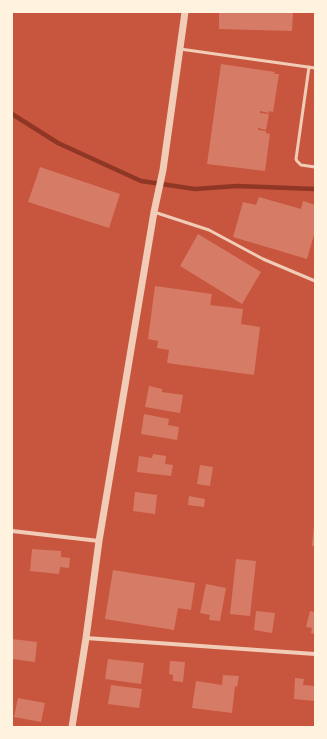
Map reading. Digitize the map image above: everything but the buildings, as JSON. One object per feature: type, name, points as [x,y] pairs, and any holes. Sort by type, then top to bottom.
[{"type":"street","points":[[72,727],[99,542],[154,212],[163,170],[185,12]]},
{"type":"street","points":[[12,531],[99,542]]},
{"type":"street","points":[[86,638],[315,654]]},
{"type":"lane","points":[[180,49],[315,68]]},
{"type":"lane","points":[[309,67],[296,159],[297,162],[301,164],[315,167]]},
{"type":"lane","points":[[154,212],[209,230],[263,259],[315,281]]},
{"type":"waterway","points":[[12,114],[58,143],[141,181],[195,189],[237,186],[315,189]]}]
